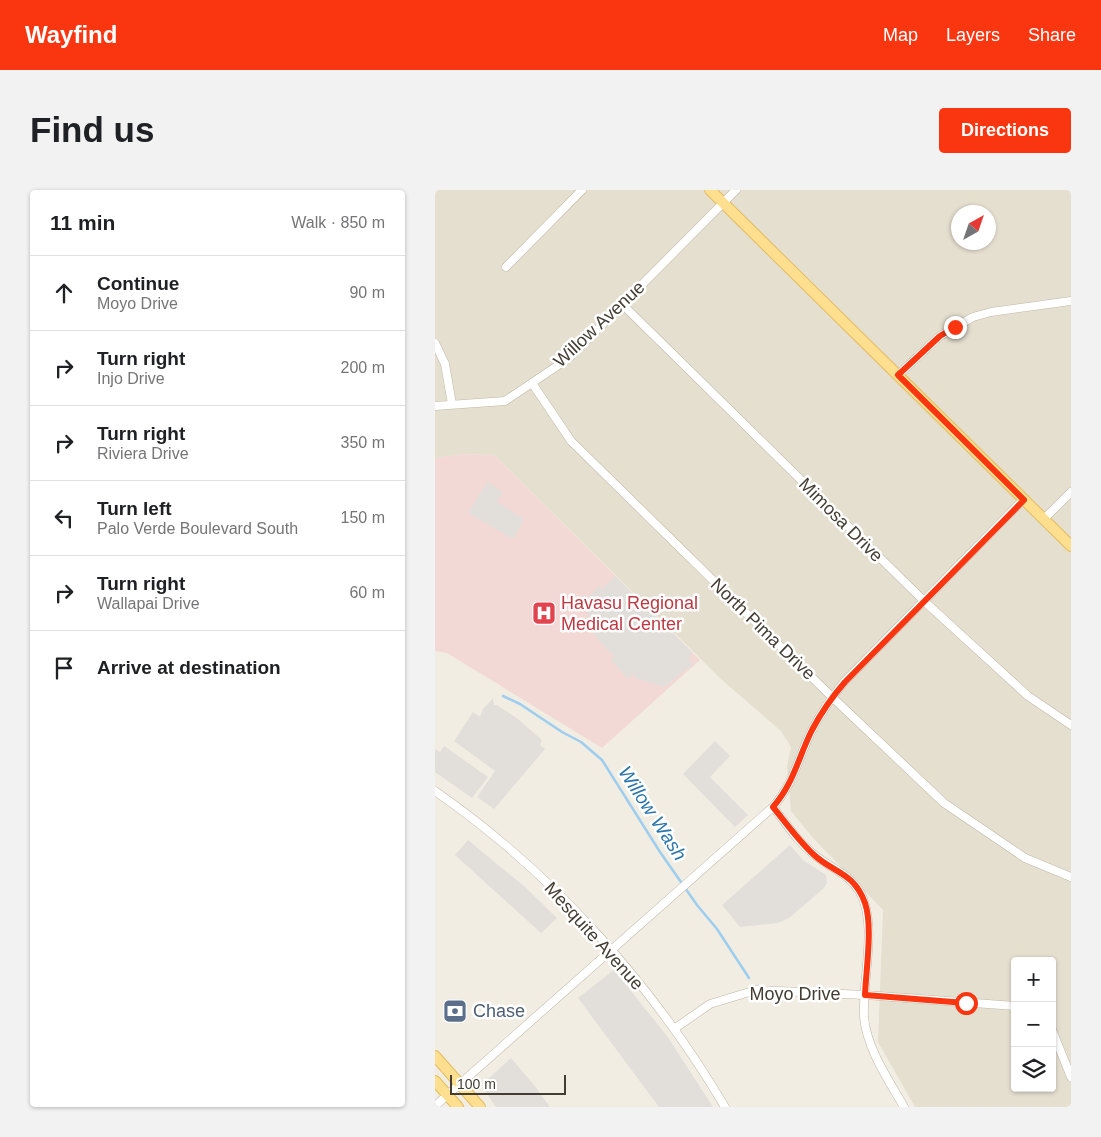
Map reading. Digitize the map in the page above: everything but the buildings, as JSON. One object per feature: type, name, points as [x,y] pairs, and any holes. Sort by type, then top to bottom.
[{"type":"main road","points":[[710,190],[1071,546]]},
{"type":"main road","points":[[435,1056],[480,1107]]},
{"type":"main road","points":[[435,1081],[458,1107]]},
{"type":"street","points":[[506,267],[582,190]]},
{"type":"street","name":"Willow Avenue","points":[[435,406],[505,401],[569,358],[736,190]]},
{"type":"street","points":[[898,375],[940,336],[973,317],[991,312],[1071,301]]},
{"type":"street","name":"Mimosa Drive","points":[[622,304],[924,601],[1028,696],[1071,724]]},
{"type":"street","points":[[435,343],[445,364],[452,404]]},
{"type":"street","name":"North Pima Drive","points":[[532,383],[571,441],[832,697],[944,803],[1025,858],[1071,877]]},
{"type":"street","points":[[1044,519],[1071,492]]},
{"type":"street","points":[[435,1106],[773,807],[789,785],[811,732],[832,697],[1024,500]]},
{"type":"street","name":"Mesquite Avenue","points":[[435,791],[496,837],[570,905],[640,984],[674,1029],[725,1107]]},
{"type":"street","points":[[773,807],[815,856],[841,871],[850,880],[859,891],[865,904],[868,923],[865,995],[865,1017],[868,1036],[879,1063],[904,1107]]},
{"type":"street","name":"Moyo Drive","points":[[674,1029],[710,1004],[756,990],[865,995],[1011,1006]]},
{"type":"street","points":[[1056,1040],[1071,1077]]},
{"type":"shaded area","points":[[435,190],[1071,190],[1071,1107],[915,1107],[878,1042],[883,910],[813,838],[791,811],[787,766],[791,747],[781,731],[722,680],[494,455],[462,454],[435,458]]},
{"type":"shaded area","name":"Havasu Regional Medical Center","points":[[462,454],[494,455],[700,660],[602,748],[447,653],[435,651],[435,458]]},
{"type":"shaded area","points":[[487,482],[503,492],[497,502],[524,519],[513,539],[468,513]]},
{"type":"shaded area","points":[[615,576],[693,653],[688,659],[693,664],[667,685],[661,687],[638,679],[632,674],[628,679],[611,660],[614,656],[600,642],[590,628],[588,610],[581,608],[598,587],[603,589]]},
{"type":"shaded area","points":[[493,698],[494,705],[497,705],[518,719],[542,740],[540,745],[545,749],[494,809],[477,797],[495,771],[454,741],[473,712],[480,717],[483,709]]},
{"type":"shaded area","points":[[715,741],[730,756],[710,777],[748,815],[735,827],[683,774]]},
{"type":"shaded area","points":[[444,746],[488,777],[472,798],[435,772],[435,749],[440,752]]},
{"type":"shaded area","points":[[468,840],[525,887],[557,918],[541,933],[455,855]]},
{"type":"shaded area","points":[[790,845],[803,860],[826,875],[827,883],[824,888],[789,918],[778,923],[740,927],[722,905]]},
{"type":"shaded area","points":[[614,970],[667,1036],[713,1107],[659,1107],[578,998]]},
{"type":"shaded area","points":[[511,1058],[550,1107],[496,1107],[484,1090],[487,1080]]},
{"type":"waterway","name":"Willow Wash","points":[[503,696],[520,704],[562,732],[581,742],[602,760],[660,852],[697,905],[717,929],[749,978]]},
{"type":"place","name":"Havasu Regional Medical Center","points":[[544,613]]},
{"type":"place","name":"Chase","points":[[455,1011]]},
{"type":"route","points":[[955,327],[940,336],[898,375],[1024,500],[832,697],[811,732],[789,785],[773,807],[815,856],[841,871],[859,891],[865,904],[868,923],[865,995],[966,1003]]}]
